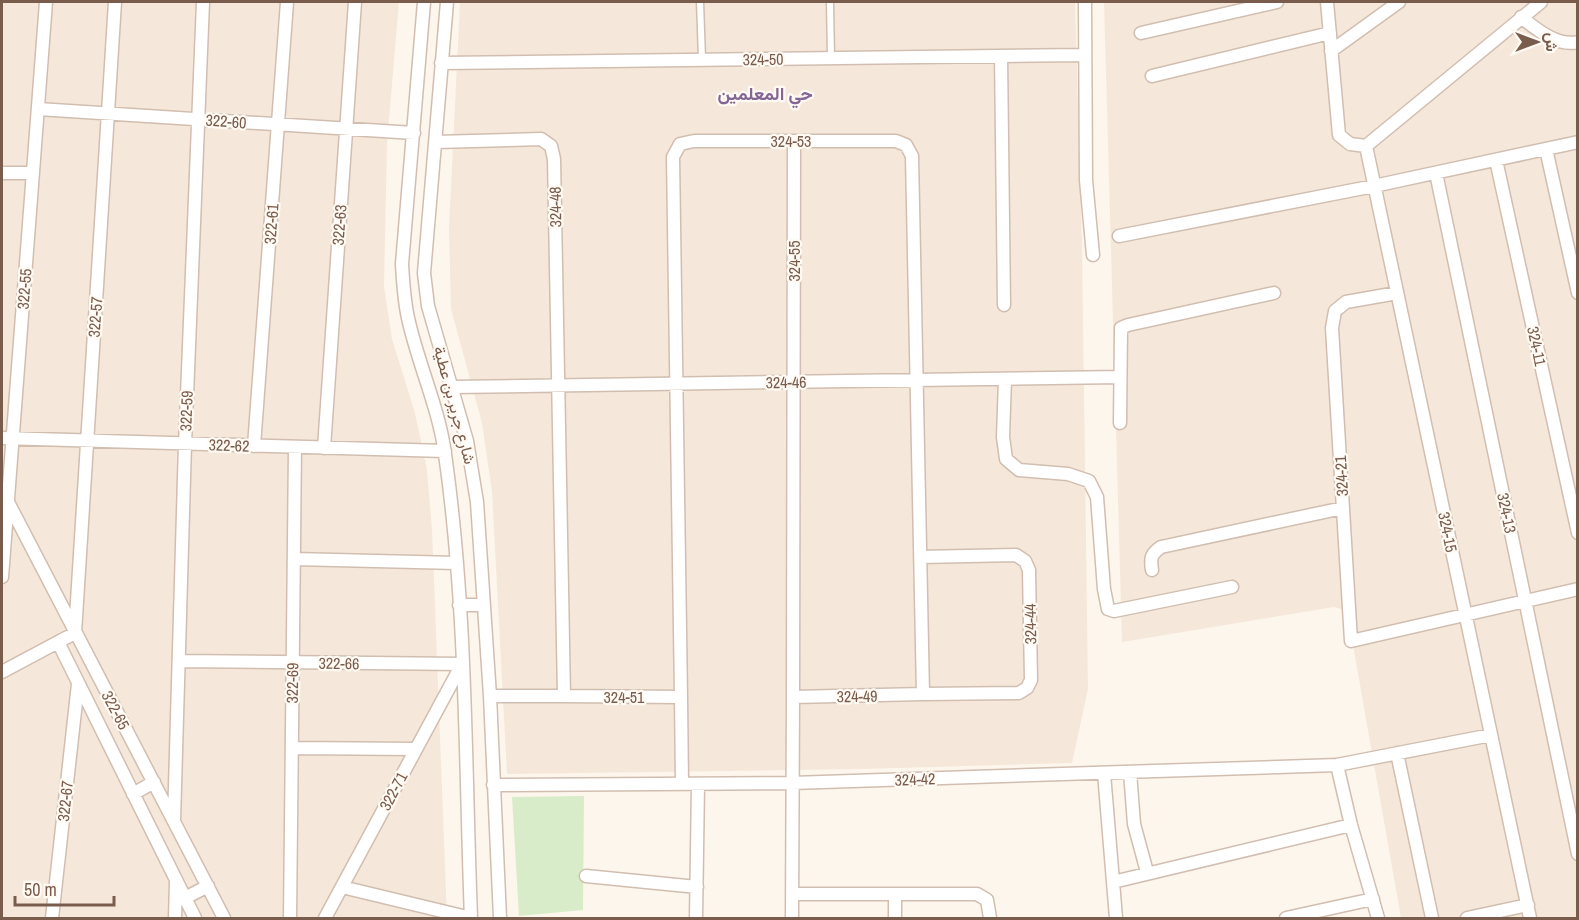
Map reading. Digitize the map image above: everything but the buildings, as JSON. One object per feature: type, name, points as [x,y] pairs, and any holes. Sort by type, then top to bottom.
[{"type":"street","name":"322-55","points":[[2,577],[4,518],[7,502],[7,438],[33,173],[46,2]]},
{"type":"street","name":"322-57","points":[[75,633],[115,2]]},
{"type":"street","name":"322-59","points":[[174,820],[185,444],[204,2]]},
{"type":"street","name":"322-61","points":[[254,446],[287,2]]},
{"type":"street","name":"322-63","points":[[324,448],[355,2]]},
{"type":"street","name":"شارع جرير بن عطية","points":[[424,2],[402,264],[405,302],[445,451],[457,563],[471,918]]},
{"type":"street","name":"شارع جرير بن عطية","points":[[447,2],[424,273],[428,306],[467,441],[476,492],[490,696],[500,918]]},
{"type":"street","points":[[1085,2],[1086,180],[1093,255]]},
{"type":"street","points":[[1141,33],[1277,2]]},
{"type":"street","points":[[1327,2],[1339,135],[1350,144],[1365,146],[1541,2]]},
{"type":"street","points":[[1331,51],[1399,2]]},
{"type":"street","points":[[1521,17],[1542,34],[1569,44],[1578,42]]},
{"type":"street","points":[[1152,76],[1330,33]]},
{"type":"street","name":"324-50","points":[[441,63],[1084,55]]},
{"type":"street","points":[[1001,56],[1004,305]]},
{"type":"street","name":"322-60","points":[[38,109],[414,133]]},
{"type":"street","name":"324-48","points":[[436,142],[541,139],[551,146],[554,159],[560,385]]},
{"type":"street","name":"324-53","points":[[676,384],[673,157],[680,144],[694,141],[896,141],[906,145],[912,156],[918,380]]},
{"type":"street","name":"324-55","points":[[794,382],[795,141]]},
{"type":"street","points":[[1119,236],[1374,186],[1578,142]]},
{"type":"street","name":"324-15","points":[[1365,146],[1530,918]]},
{"type":"street","points":[[1546,149],[1578,293]]},
{"type":"street","name":"324-11","points":[[1496,160],[1578,533]]},
{"type":"street","points":[[2,173],[33,173]]},
{"type":"street","name":"324-13","points":[[1436,173],[1578,854]]},
{"type":"street","points":[[405,230],[427,232]]},
{"type":"street","points":[[1120,423],[1121,328],[1274,293]]},
{"type":"street","name":"324-21","points":[[1397,293],[1346,302],[1335,311],[1332,328],[1351,641],[1466,615]]},
{"type":"street","name":"324-46","points":[[452,387],[1120,377]]},
{"type":"street","points":[[1005,379],[1003,437],[1006,459],[1019,470],[1068,474],[1089,481],[1097,497],[1104,589],[1108,609],[1114,611],[1232,587]]},
{"type":"street","points":[[918,380],[923,694]]},
{"type":"street","points":[[792,918],[794,382]]},
{"type":"street","points":[[676,384],[682,784]]},
{"type":"street","points":[[560,385],[564,696]]},
{"type":"street","name":"322-62","points":[[7,438],[445,451]]},
{"type":"street","name":"322-69","points":[[290,918],[295,447]]},
{"type":"street","name":"322-65","points":[[7,502],[224,918]]},
{"type":"street","points":[[1152,570],[1150,560],[1153,552],[1161,547],[1343,508]]},
{"type":"street","name":"324-44","points":[[920,557],[1016,555],[1025,561],[1029,570],[1031,680],[1027,688],[1019,693],[923,694]]},
{"type":"street","points":[[294,559],[457,563]]},
{"type":"street","points":[[1466,615],[1578,589]]},
{"type":"street","points":[[459,605],[484,605]]},
{"type":"street","points":[[2,672],[75,633]]},
{"type":"street","name":"322-65","points":[[58,642],[195,918]]},
{"type":"street","name":"322-66","points":[[180,661],[462,664]]},
{"type":"street","name":"322-71","points":[[325,918],[462,664]]},
{"type":"street","name":"322-67","points":[[52,918],[78,683]]},
{"type":"street","name":"324-49","points":[[793,697],[923,694]]},
{"type":"street","name":"324-51","points":[[490,696],[681,697]]},
{"type":"street","name":"324-42","points":[[493,784],[792,783],[1337,765],[1491,735]]},
{"type":"street","points":[[292,748],[416,749]]},
{"type":"street","points":[[1397,753],[1432,918]]},
{"type":"street","points":[[1337,765],[1351,825],[1378,918]]},
{"type":"street","points":[[1104,772],[1116,918]]},
{"type":"street","points":[[1130,772],[1134,824],[1147,872]]},
{"type":"street","points":[[133,794],[154,782]]},
{"type":"street","points":[[696,918],[698,784]]},
{"type":"street","points":[[1113,882],[1147,872],[1351,825]]},
{"type":"street","points":[[586,876],[697,887]]},
{"type":"street","points":[[175,918],[176,880]]},
{"type":"street","points":[[185,898],[208,886]]},
{"type":"street","points":[[342,887],[471,918]]},
{"type":"street","points":[[792,894],[977,894],[987,900],[990,918]]},
{"type":"street","points":[[895,918],[896,894]]},
{"type":"street","points":[[1286,918],[1372,898]]},
{"type":"street","points":[[1467,918],[1528,905]]},
{"type":"lane","points":[[700,2],[702,60]]},
{"type":"lane","points":[[830,2],[831,58]]},
{"type":"shaded area","points":[[2,2],[399,2],[387,143],[384,286],[392,339],[415,413],[427,470],[432,529],[447,918],[2,918]]},
{"type":"shaded area","points":[[460,2],[1075,2],[1082,244],[1088,689],[1072,763],[863,769],[507,774],[492,492],[482,423],[451,309],[449,228]]},
{"type":"shaded area","points":[[1104,2],[1577,2],[1577,918],[1401,918],[1347,611],[1334,607],[1122,642]]},
{"type":"green space","points":[[584,796],[583,910],[519,916],[512,797]]},
{"type":"district","name":"حي المعلمين","points":[[765,93]]}]
